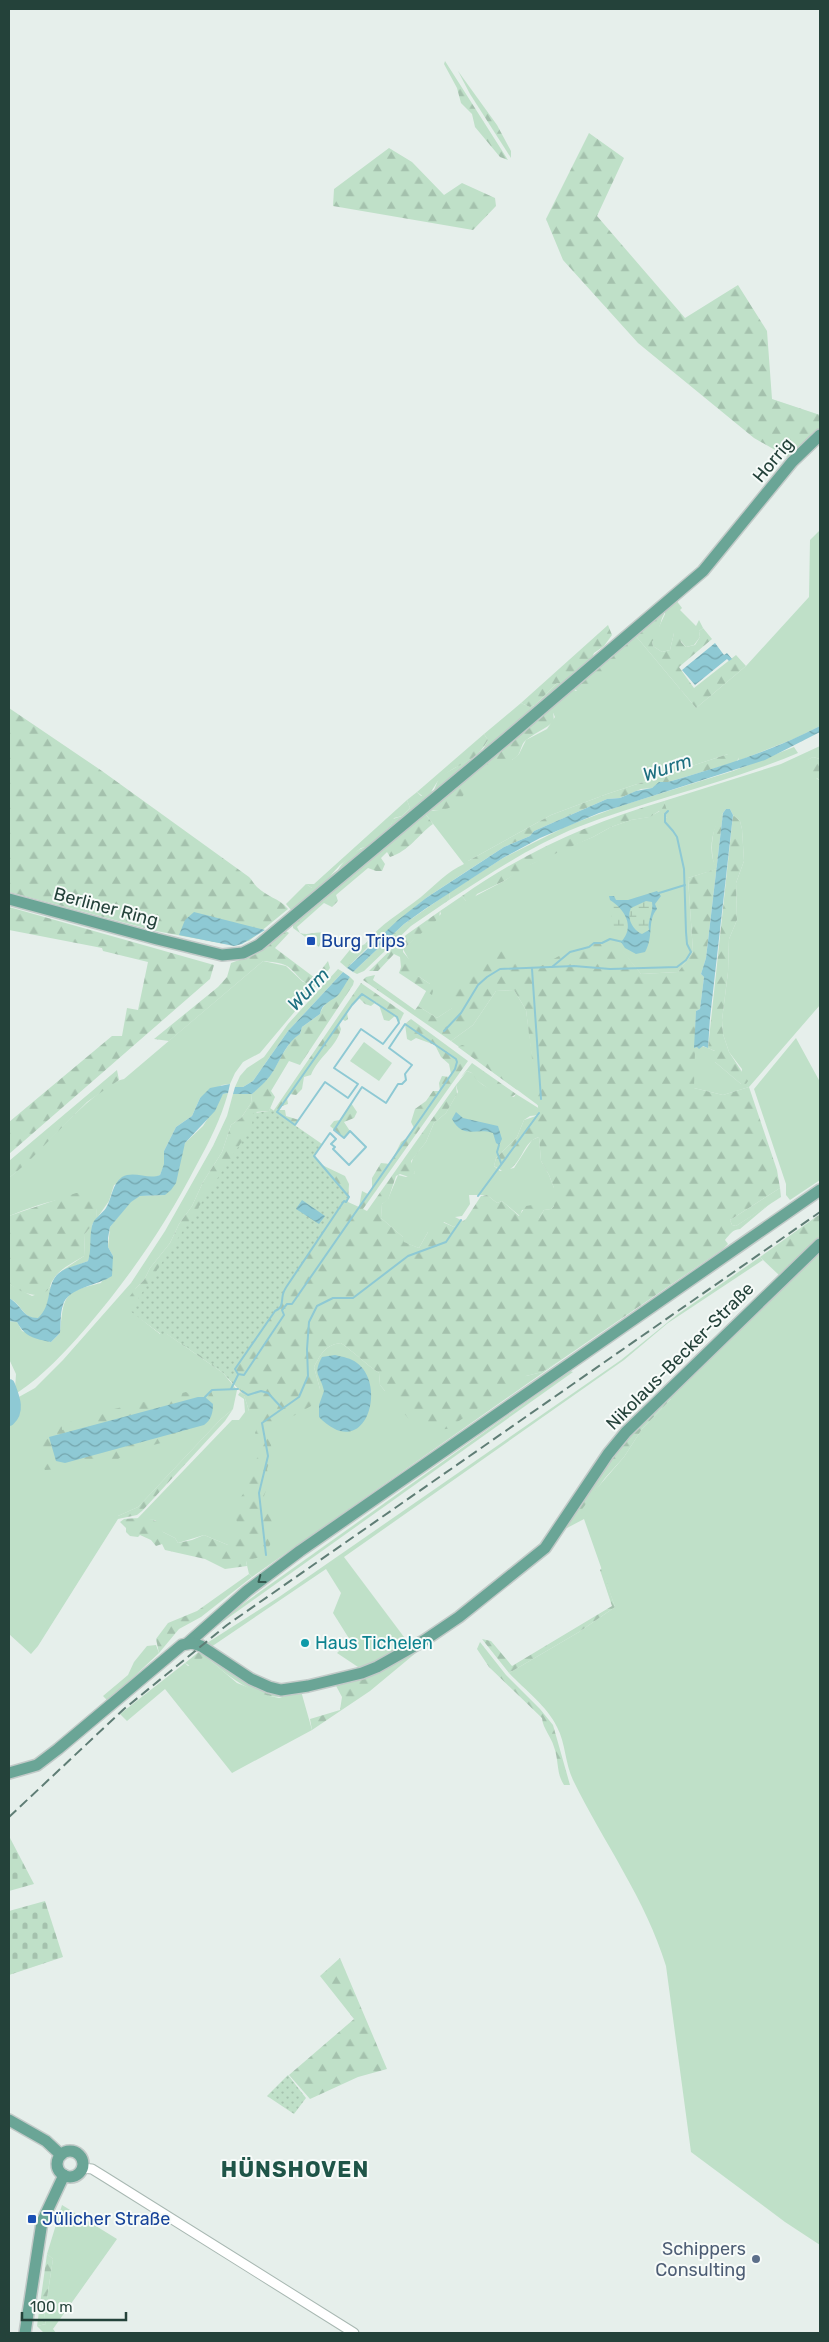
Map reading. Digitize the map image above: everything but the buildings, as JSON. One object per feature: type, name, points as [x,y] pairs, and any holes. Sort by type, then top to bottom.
[{"type":"main road","name":"Horrig","points":[[194,948],[222,955],[243,953],[259,945],[680,592],[703,570],[802,450],[820,435]]},
{"type":"main road","name":"Berliner Ring","points":[[9,899],[194,948]]},
{"type":"main road","points":[[9,1773],[19,1772],[37,1764],[58,1749],[182,1645],[188,1643],[247,1591],[300,1551],[820,1190]]},
{"type":"main road","name":"Nikolaus-Becker-Straße","points":[[188,1643],[201,1646],[260,1683],[281,1690],[294,1689],[362,1673],[391,1660],[425,1640],[459,1617],[545,1548],[608,1454],[626,1432],[820,1244]]},
{"type":"main road","points":[[9,2120],[46,2141],[62,2155]]},
{"type":"main road","points":[[68,2151],[76,2152],[82,2158],[82,2168],[75,2176],[64,2175],[58,2166],[62,2155],[68,2151]]},
{"type":"main road","points":[[25,2333],[42,2222],[64,2175]]},
{"type":"street","points":[[82,2168],[92,2169],[354,2333]]},
{"type":"green space","points":[[445,61],[508,160],[500,157],[475,127],[472,114],[461,103],[457,88],[444,64]]},
{"type":"green space","points":[[458,71],[497,125],[511,151],[511,158],[470,94]]},
{"type":"green space","points":[[589,133],[624,158],[597,216],[685,318],[738,285],[767,331],[772,399],[820,415],[820,431],[791,459],[754,438],[638,343],[563,260],[546,219]]},
{"type":"green space","points":[[389,148],[412,162],[444,195],[462,183],[495,198],[496,206],[473,230],[333,206],[334,189]]},
{"type":"green space","points":[[820,530],[820,726],[796,738],[738,761],[739,758],[728,754],[607,794],[551,815],[468,861],[467,871],[426,898],[369,946],[365,944],[384,925],[447,875],[464,864],[424,812],[428,809],[434,811],[444,809],[459,781],[483,761],[512,760],[519,754],[526,740],[547,729],[555,717],[550,706],[571,688],[576,691],[635,635],[696,708],[746,666],[809,597],[810,540]]},
{"type":"green space","points":[[676,600],[682,608],[680,610],[696,626],[699,620],[703,628],[699,631],[700,637],[694,645],[686,647],[674,633],[670,650],[662,652],[653,646],[652,642],[665,614],[665,609]]},
{"type":"green space","points":[[665,609],[658,633],[652,642],[653,646],[662,652],[670,650],[674,633],[678,630],[681,642],[686,647],[695,645],[700,637],[699,631],[703,628],[712,639],[679,667],[694,688],[736,655],[746,666],[696,708],[635,635]]},
{"type":"green space","points":[[608,625],[612,635],[604,646],[594,653],[590,662],[566,685],[557,683],[535,705],[530,707],[521,703]]},
{"type":"green space","points":[[626,642],[631,653],[630,658],[592,692],[584,693],[571,688]]},
{"type":"green space","points":[[557,683],[566,685],[386,835],[386,830],[390,827],[393,819],[402,816],[410,808],[407,800],[417,792],[421,796],[434,790],[439,778],[481,753],[488,740],[484,734],[521,703],[530,707],[535,705]]},
{"type":"green space","points":[[550,706],[553,711],[554,721],[525,741],[515,758],[496,766],[491,766],[483,761]]},
{"type":"green space","points":[[9,708],[102,771],[249,877],[256,886],[281,902],[288,909],[249,941],[225,944],[156,931],[9,892]]},
{"type":"green space","points":[[484,734],[488,740],[477,754],[442,777],[424,797],[417,792]]},
{"type":"green space","points":[[820,746],[820,759],[813,757],[808,760],[817,779],[820,780],[820,1005],[749,1087],[723,1095],[694,1088],[694,1048],[700,1046],[715,1051],[715,1062],[741,1084],[742,1069],[729,1052],[723,1034],[722,1020],[728,972],[729,939],[737,920],[736,883],[744,861],[740,821],[733,815],[730,809],[726,809],[721,815],[712,838],[712,854],[717,869],[688,878],[693,952],[678,972],[641,974],[618,946],[457,1005],[437,1018],[418,1006],[430,984],[418,976],[403,949],[441,914],[440,911],[462,896],[466,901],[504,881],[523,868],[611,827],[631,820],[649,817],[660,811],[667,818],[664,801],[781,764]]},
{"type":"green space","points":[[794,747],[798,753],[771,764],[605,817],[561,834],[512,860],[449,900],[450,892],[503,858],[567,826],[620,806],[733,771]]},
{"type":"green space","points":[[728,754],[737,754],[739,758],[736,762],[668,782],[661,782],[652,788],[641,789],[620,798],[607,799],[534,831],[530,836],[504,847],[467,871],[464,864],[468,861],[551,815],[607,794]]},
{"type":"green space","points":[[813,757],[820,759],[820,780],[811,775],[803,762]]},
{"type":"green space","points":[[459,781],[465,791],[455,805],[439,810],[428,809]]},
{"type":"green space","points":[[407,800],[410,808],[402,816],[394,818],[390,827],[386,830],[388,833],[373,846],[361,848],[340,865],[319,888],[312,888],[306,884],[314,884]]},
{"type":"green space","points":[[664,801],[668,814],[667,818],[659,811],[650,817],[631,820],[611,827],[532,864],[504,881],[477,894],[472,901],[466,901],[462,896],[534,852],[559,840],[637,809]]},
{"type":"green space","points":[[424,812],[433,824],[403,851],[390,857],[387,852],[381,858],[385,864],[382,871],[368,868],[336,895],[338,901],[332,907],[324,903],[297,927],[300,933],[303,934],[323,933],[319,947],[293,928],[293,924]]},
{"type":"green space","points":[[723,813],[706,958],[701,974],[704,977],[700,1009],[696,1011],[694,1088],[723,1095],[749,1087],[777,1170],[780,1188],[730,1220],[732,1225],[736,1226],[771,1203],[740,1229],[731,1233],[725,1240],[728,1244],[723,1249],[561,1360],[542,1372],[526,1376],[447,1429],[426,1430],[408,1418],[380,1385],[379,1373],[341,1343],[327,1348],[321,1354],[314,1367],[320,1389],[311,1406],[281,1423],[265,1422],[249,1411],[244,1395],[223,1373],[167,1334],[161,1334],[127,1309],[127,1300],[144,1280],[150,1268],[170,1243],[179,1224],[192,1206],[203,1182],[222,1152],[231,1125],[241,1118],[251,1103],[252,1094],[272,1073],[293,1038],[300,1034],[302,1027],[320,1014],[328,1001],[350,977],[354,981],[353,985],[300,1065],[289,1061],[271,1091],[275,1097],[269,1111],[256,1112],[315,1164],[322,1165],[345,1176],[349,1184],[348,1202],[359,1207],[362,1191],[368,1194],[372,1189],[372,1178],[381,1163],[390,1164],[401,1142],[407,1138],[414,1128],[411,1122],[415,1109],[426,1101],[433,1091],[440,1091],[439,1083],[442,1076],[450,1077],[451,1074],[449,1064],[441,1057],[435,1045],[416,1038],[411,1041],[407,1039],[405,1024],[411,1019],[468,1061],[363,1209],[367,1211],[456,1085],[457,1094],[446,1113],[434,1123],[426,1142],[411,1161],[415,1173],[409,1177],[400,1174],[396,1176],[388,1200],[382,1204],[381,1218],[403,1237],[404,1242],[419,1248],[428,1232],[436,1232],[436,1227],[440,1221],[454,1227],[466,1219],[481,1196],[487,1195],[497,1203],[502,1201],[519,1216],[526,1206],[532,1205],[536,1209],[536,1218],[539,1218],[544,1210],[551,1209],[554,1206],[554,1188],[541,1161],[539,1137],[529,1143],[515,1165],[510,1169],[504,1172],[494,1166],[496,1158],[517,1137],[524,1120],[539,1115],[526,1010],[514,990],[496,991],[473,1025],[451,1041],[363,980],[366,977],[375,975],[373,980],[415,1010],[418,1006],[437,1018],[452,1008],[451,993],[453,989],[487,958],[503,951],[510,952],[529,963],[541,966],[568,951],[608,940],[619,946],[641,974],[678,972],[693,952],[688,878],[716,869],[712,856],[712,840],[716,824]]},
{"type":"green space","points":[[733,815],[740,821],[742,829],[744,861],[736,883],[737,920],[729,939],[728,972],[722,1020],[723,1034],[729,1052],[748,1081],[746,1084],[741,1084],[715,1062],[715,1051],[708,1048]]},
{"type":"green space","points":[[368,846],[373,846],[292,911],[286,904],[306,884],[312,888],[338,870],[351,855]]},
{"type":"green space","points":[[450,892],[449,900],[411,926],[364,971],[357,974],[353,972],[404,924]]},
{"type":"green space","points":[[646,901],[652,902],[652,909],[649,930],[642,934],[636,930],[629,916],[631,908]]},
{"type":"green space","points":[[616,904],[625,914],[628,931],[614,927],[611,922],[612,907]]},
{"type":"green space","points":[[9,907],[214,965],[210,979],[9,1154],[9,1122],[112,1036],[122,1036],[127,1008],[138,1010],[148,962],[103,951],[102,948],[9,930]]},
{"type":"green space","points":[[440,911],[439,918],[403,949],[403,952],[419,971],[418,976],[430,984],[433,991],[432,995],[399,973],[401,967],[400,957],[394,954],[378,971],[369,971],[406,935]]},
{"type":"green space","points":[[286,931],[289,933],[275,948],[315,978],[328,961],[330,968],[317,985],[304,982],[284,965],[263,961],[169,1041],[154,1039],[218,987],[227,977],[231,963],[250,956]]},
{"type":"green space","points":[[365,944],[369,946],[347,968],[340,962],[353,946],[357,948]]},
{"type":"green space","points":[[263,961],[286,966],[303,982],[317,985],[260,1053],[243,1062],[230,1084],[222,1085],[200,1098],[192,1116],[176,1127],[164,1151],[164,1165],[160,1175],[152,1179],[136,1175],[114,1185],[109,1201],[97,1218],[93,1201],[74,1197],[50,1202],[9,1216],[9,1178],[98,1094],[112,1084],[124,1079]]},
{"type":"green space","points":[[338,969],[343,972],[288,1031],[253,1081],[243,1087],[235,1087],[240,1076],[247,1068],[264,1057],[288,1024]]},
{"type":"green space","points":[[361,983],[404,1013],[399,1023],[395,1016],[389,1021],[384,1020],[379,1005],[376,1002],[371,1006],[365,1004],[358,997],[347,1012],[348,1019],[345,1021],[342,1019],[339,1024],[341,1029],[335,1042],[311,1075],[304,1077],[302,1089],[296,1095],[290,1094],[287,1098],[288,1104],[282,1106],[279,1110],[285,1110],[286,1116],[299,1120],[292,1126],[272,1113]]},
{"type":"green space","points":[[514,990],[526,1010],[539,1106],[451,1041],[473,1025],[496,991]]},
{"type":"green space","points":[[796,1038],[820,1082],[820,1180],[790,1200],[786,1195],[786,1184],[754,1089]]},
{"type":"green space","points":[[364,1042],[392,1063],[379,1081],[350,1061]]},
{"type":"green space","points":[[462,1045],[481,1050],[492,1057],[499,1066],[501,1073],[515,1083],[517,1090],[458,1047]]},
{"type":"green space","points":[[472,1063],[516,1094],[507,1100],[481,1083],[471,1072],[467,1071],[461,1077]]},
{"type":"green space","points":[[117,1070],[119,1080],[87,1102],[27,1163],[9,1178],[9,1161]]},
{"type":"green space","points":[[467,1071],[474,1074],[485,1086],[514,1097],[516,1094],[540,1109],[539,1115],[530,1116],[524,1120],[517,1137],[496,1158],[494,1166],[500,1171],[514,1168],[532,1140],[539,1137],[541,1161],[554,1188],[554,1206],[551,1209],[544,1210],[539,1218],[535,1218],[536,1209],[522,1210],[520,1216],[502,1201],[497,1203],[487,1195],[469,1195],[470,1204],[462,1216],[455,1217],[463,1221],[454,1227],[444,1222],[436,1233],[428,1232],[419,1248],[403,1242],[403,1237],[381,1218],[382,1204],[388,1199],[398,1175],[406,1177],[415,1173],[411,1165],[413,1158],[426,1142],[434,1123],[446,1113],[458,1092],[456,1085]]},
{"type":"green space","points":[[228,1093],[206,1148],[159,1230],[132,1270],[70,1346],[45,1371],[17,1393],[15,1389],[16,1374],[9,1359],[9,1321],[17,1322],[22,1331],[51,1342],[60,1333],[64,1303],[67,1297],[79,1289],[101,1283],[113,1256],[108,1247],[110,1227],[130,1202],[140,1196],[165,1195],[185,1143],[203,1126],[223,1094]]},
{"type":"green space","points":[[233,1094],[252,1094],[251,1103],[241,1118],[231,1125],[222,1152],[203,1182],[192,1206],[179,1224],[170,1243],[150,1268],[144,1280],[136,1288],[127,1308],[160,1334],[167,1334],[223,1373],[237,1390],[233,1409],[220,1420],[138,1507],[118,1516],[118,1519],[38,1646],[31,1654],[9,1634],[9,1425],[17,1413],[17,1398],[35,1388],[63,1360],[131,1283],[165,1231],[213,1146],[227,1116]]},
{"type":"green space","points":[[351,1103],[357,1112],[354,1118],[344,1122],[350,1131],[344,1138],[330,1126],[334,1121],[340,1120]]},
{"type":"green space","points":[[270,1108],[322,1144],[314,1156],[349,1197],[346,1202],[344,1201],[289,1283],[284,1293],[282,1304],[275,1311],[235,1369],[238,1374],[233,1384],[227,1376],[211,1363],[167,1334],[161,1334],[130,1311],[252,1126],[253,1113],[269,1111]]},
{"type":"green space","points":[[780,1188],[781,1197],[736,1226],[732,1225],[730,1220]]},
{"type":"green space","points":[[76,1193],[87,1193],[96,1204],[97,1218],[85,1234],[84,1256],[59,1272],[49,1289],[38,1295],[28,1294],[9,1284],[9,1216]]},
{"type":"green space","points":[[820,1214],[820,1240],[781,1277],[760,1257]]},
{"type":"green space","points":[[92,1224],[91,1252],[88,1261],[60,1272],[84,1256],[85,1234]]},
{"type":"green space","points":[[820,1249],[820,2245],[785,2222],[691,2152],[666,1966],[658,1942],[636,1895],[574,1782],[560,1734],[553,1719],[542,1705],[509,1673],[579,1632],[615,1607],[584,1519],[567,1528],[566,1524],[624,1457],[642,1429],[671,1399],[670,1393]]},
{"type":"green space","points":[[760,1257],[763,1260],[668,1323],[624,1360],[344,1557],[410,1645],[361,1669],[337,1653],[350,1640],[333,1613],[341,1593],[326,1569],[211,1647],[207,1643],[279,1597],[621,1360],[678,1314]]},
{"type":"green space","points":[[9,1284],[32,1296],[48,1290],[51,1286],[46,1311],[38,1319],[25,1314],[9,1298]]},
{"type":"green space","points":[[341,1343],[379,1373],[380,1385],[385,1391],[526,1376],[542,1372],[561,1360],[252,1577],[249,1574],[246,1561],[228,1545],[204,1535],[178,1543],[175,1538],[163,1532],[155,1520],[137,1519],[232,1420],[239,1420],[245,1412],[244,1399],[238,1395],[240,1392],[244,1395],[249,1411],[320,1389],[314,1367],[321,1354],[327,1348]]},
{"type":"green space","points":[[570,1371],[573,1372],[214,1628],[212,1626]]},
{"type":"green space","points":[[202,1385],[210,1389],[214,1398],[223,1402],[216,1413],[208,1409],[180,1427],[188,1436],[130,1451],[115,1461],[100,1458],[94,1462],[90,1461],[45,1470],[40,1464],[40,1455],[36,1448],[38,1445],[47,1434],[58,1427],[62,1426],[62,1430],[65,1429],[70,1421],[80,1426],[110,1410],[147,1401],[157,1406],[165,1404],[170,1396],[175,1394],[181,1398],[182,1393],[186,1392],[194,1396]]},
{"type":"green space","points":[[670,1393],[671,1399],[642,1429],[624,1457],[605,1478],[580,1512],[576,1511],[625,1440]]},
{"type":"green space","points":[[233,1409],[225,1421],[142,1511],[137,1515],[118,1519],[118,1516],[138,1507],[220,1420]]},
{"type":"green space","points":[[259,1424],[264,1424],[266,1427],[273,1452],[267,1469],[269,1482],[264,1496],[274,1528],[270,1545],[263,1556],[246,1561],[247,1566],[225,1569],[205,1559],[165,1550],[162,1544],[156,1546],[151,1540],[140,1535],[138,1537],[130,1536],[126,1532],[126,1528],[120,1522],[124,1519],[148,1519],[158,1523],[162,1527],[163,1532],[175,1538],[178,1543],[204,1535],[228,1545],[232,1540],[231,1530],[237,1522],[233,1511],[235,1505],[249,1486],[248,1475],[262,1449],[255,1433]]},
{"type":"green space","points":[[602,1568],[615,1607],[579,1632],[509,1673],[482,1639],[491,1641],[512,1666],[612,1606],[600,1570]]},
{"type":"green space","points":[[249,1574],[252,1577],[201,1617],[179,1629],[159,1653],[156,1639],[168,1623],[197,1611]]},
{"type":"green space","points":[[480,1642],[506,1675],[553,1725],[570,1785],[564,1785],[561,1780],[556,1752],[542,1718],[489,1667],[477,1649]]},
{"type":"green space","points":[[156,1645],[159,1653],[108,1701],[103,1696],[128,1675],[134,1662],[147,1646]]},
{"type":"green space","points":[[423,1647],[370,1691],[312,1730],[310,1719],[340,1710],[342,1697],[334,1682]]},
{"type":"green space","points":[[200,1651],[284,1694],[283,1697],[272,1696],[250,1689],[231,1677],[205,1656],[192,1667],[185,1663]]},
{"type":"green space","points":[[205,1656],[237,1683],[270,1696],[279,1698],[301,1691],[312,1730],[232,1773],[165,1689],[127,1721],[120,1714],[185,1663],[188,1666]]},
{"type":"green space","points":[[9,1836],[34,1884],[9,1891]]},
{"type":"green space","points":[[45,1901],[63,1957],[9,1975],[9,1911]]},
{"type":"green space","points":[[340,1958],[387,2069],[358,2077],[310,2099],[289,2075],[354,2019],[320,1976]]},
{"type":"green space","points":[[288,2075],[306,2098],[294,2114],[267,2096]]},
{"type":"green space","points":[[62,2205],[117,2239],[53,2329],[56,2333],[44,2333],[37,2326],[46,2324],[44,2318],[53,2259],[47,2254]]},
{"type":"green space","points":[[47,2254],[53,2259],[44,2318],[46,2324],[37,2326]]},
{"type":"water","points":[[715,643],[724,655],[727,653],[732,659],[729,661],[727,659],[695,685],[682,670]]},
{"type":"water","points":[[820,726],[820,732],[765,760],[599,813],[540,838],[503,858],[404,924],[353,972],[347,968],[398,920],[426,898],[504,847],[530,836],[534,831],[607,799],[620,798],[636,791],[652,788],[659,782],[668,782],[746,758]]},
{"type":"water","points":[[726,809],[730,809],[733,815],[708,1048],[703,1046],[699,1049],[697,1047],[694,1048],[696,1011],[700,1009],[704,977],[701,974],[706,958],[723,813]]},
{"type":"water","points":[[657,891],[661,896],[655,904],[657,909],[652,918],[648,946],[645,952],[636,954],[625,948],[621,942],[628,930],[628,924],[624,913],[610,900],[609,896],[614,896],[616,900],[628,900]],"holes":[[[646,901],[652,902],[649,930],[642,934],[631,923],[629,916],[631,908]]]},
{"type":"water","points":[[194,912],[265,930],[242,944],[234,946],[179,935],[185,920]]},
{"type":"water","points":[[343,972],[350,977],[340,993],[324,1006],[320,1014],[302,1027],[300,1034],[288,1046],[267,1080],[252,1094],[233,1094],[235,1087],[243,1087],[253,1081],[288,1031]]},
{"type":"water","points":[[230,1084],[228,1093],[223,1094],[215,1111],[185,1143],[176,1183],[171,1190],[165,1195],[140,1196],[131,1202],[110,1227],[108,1247],[113,1256],[112,1276],[77,1291],[66,1299],[61,1311],[60,1333],[51,1342],[40,1340],[23,1331],[17,1322],[9,1321],[9,1298],[29,1316],[38,1318],[43,1313],[52,1283],[59,1273],[88,1261],[93,1223],[106,1208],[114,1187],[119,1180],[131,1174],[160,1175],[164,1164],[164,1151],[176,1127],[192,1116],[200,1098],[210,1088]]},
{"type":"water","points":[[456,1112],[463,1118],[498,1126],[502,1139],[499,1145],[496,1143],[493,1133],[471,1132],[461,1129],[452,1119]]},
{"type":"water","points":[[302,1200],[325,1216],[319,1224],[296,1209]]},
{"type":"water","points":[[335,1355],[357,1363],[366,1374],[371,1388],[371,1403],[367,1416],[359,1427],[349,1432],[335,1429],[319,1417],[319,1405],[324,1391],[317,1371],[319,1363],[322,1357]]},
{"type":"water","points":[[198,1397],[205,1397],[213,1404],[211,1416],[204,1425],[65,1463],[56,1461],[49,1437]]},
{"type":"waterway","points":[[444,1031],[461,1013],[478,985],[500,969],[574,966],[610,969],[677,967],[686,960],[691,952],[687,944],[684,869],[677,837],[665,822],[665,814],[668,811]]},
{"type":"waterway","points":[[659,893],[685,885]]},
{"type":"waterway","points":[[552,967],[570,952],[589,947],[594,943],[602,943],[610,939],[623,942]]},
{"type":"waterway","points":[[532,969],[541,1099]]},
{"type":"waterway","points":[[362,994],[397,1017],[399,1023],[383,1044],[361,1029],[334,1068],[358,1084],[348,1098],[325,1082],[295,1125],[277,1112],[352,1005],[362,994]]},
{"type":"waterway","points":[[405,1024],[456,1059],[455,1069],[292,1304],[287,1304],[282,1310],[284,1315],[244,1375],[238,1374],[235,1369],[275,1311],[281,1306],[286,1287],[344,1201],[346,1202],[349,1197],[314,1156],[330,1133],[336,1139],[331,1144],[335,1147],[333,1149],[349,1165],[366,1147],[350,1131],[344,1138],[334,1130],[362,1087],[386,1103],[398,1084],[402,1084],[406,1080],[405,1074],[412,1065],[389,1048],[405,1024]]},
{"type":"waterway","points":[[478,1196],[539,1113]]},
{"type":"waterway","points":[[499,1145],[497,1152],[501,1163]]},
{"type":"waterway","points":[[266,1555],[259,1493],[268,1456],[262,1423],[299,1397],[308,1376],[309,1322],[317,1306],[333,1298],[353,1298],[408,1256],[446,1242],[461,1220]]},
{"type":"waterway","points":[[231,1389],[238,1375]]},
{"type":"waterway","name":"Wurm","points":[[9,1385],[15,1408],[9,1420]]},
{"type":"waterway","points":[[205,1397],[212,1390],[238,1389]]},
{"type":"waterway","points":[[242,1391],[248,1395],[261,1391],[268,1393],[281,1407]]},
{"type":"railway","points":[[9,1817],[124,1709],[227,1625],[820,1212]]},
{"type":"place","name":"Burg Trips","points":[[311,941]]},
{"type":"place","name":"Haus Tichelen","points":[[305,1643]]},
{"type":"place","name":"Jülicher Straße","points":[[32,2219]]},
{"type":"place","name":"Schippers Consulting","points":[[756,2259]]},
{"type":"district","name":"HÜNSHOVEN","points":[[295,2169]]}]
